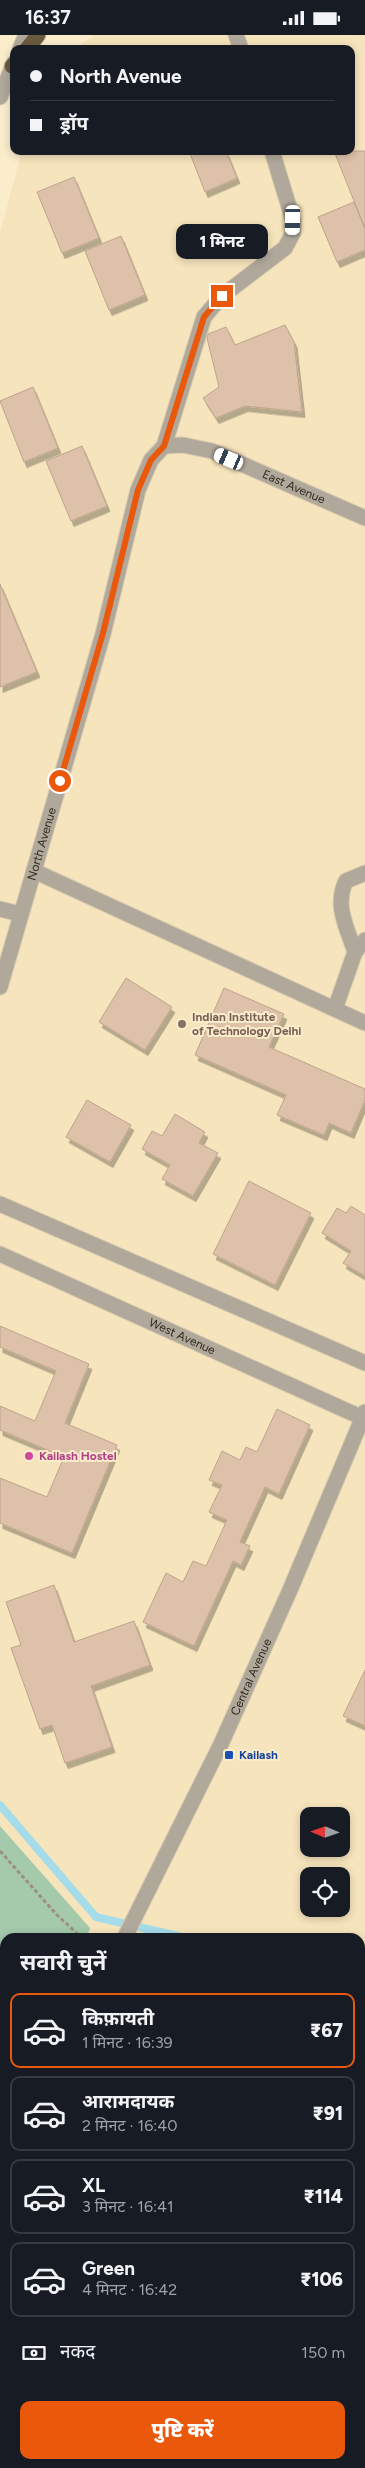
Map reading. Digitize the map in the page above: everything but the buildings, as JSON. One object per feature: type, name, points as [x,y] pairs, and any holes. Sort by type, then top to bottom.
[{"type":"highway","points":[[30,45],[38,35]]},
{"type":"street","points":[[0,97],[10,72]]},
{"type":"street","points":[[164,446],[204,317],[222,296],[285,248],[292,233],[293,220],[273,155]]},
{"type":"street","name":"East Avenue","points":[[164,446],[183,445],[212,451],[365,518]]},
{"type":"street","name":"North Avenue","points":[[0,987],[103,633],[138,490],[151,460],[164,446]]},
{"type":"street","points":[[34,871],[365,1023]]},
{"type":"street","points":[[355,952],[340,907],[340,892],[346,881],[365,873]]},
{"type":"street","points":[[0,909],[20,914]]},
{"type":"street","points":[[335,1009],[355,952],[365,940]]},
{"type":"street","points":[[0,1204],[365,1363]]},
{"type":"street","name":"West Avenue","points":[[0,1254],[364,1416]]},
{"type":"street","name":"Central Avenue","points":[[128,1933],[221,1744],[290,1591],[364,1416]]},
{"type":"path","points":[[0,1851],[57,1915],[77,1933]]},
{"type":"shaded area","name":"Indian Institute of Technology Delhi","points":[[94,35],[365,35],[365,1933],[0,1933],[0,232],[21,155],[355,155],[355,45],[80,45]]},
{"type":"green space","points":[[0,1826],[90,1928],[88,1933],[0,1933]]},
{"type":"waterway","points":[[0,1805],[96,1917],[165,1933]]},
{"type":"place","name":"Indian Institute of Technology Delhi","points":[[182,1024]]},
{"type":"place","name":"Kailash Hostel","points":[[29,1456]]},
{"type":"place","name":"Kailash","points":[[229,1755]]},
{"type":"route","points":[[60,781],[103,633],[138,490],[151,460],[164,446],[204,317],[222,296]]}]
